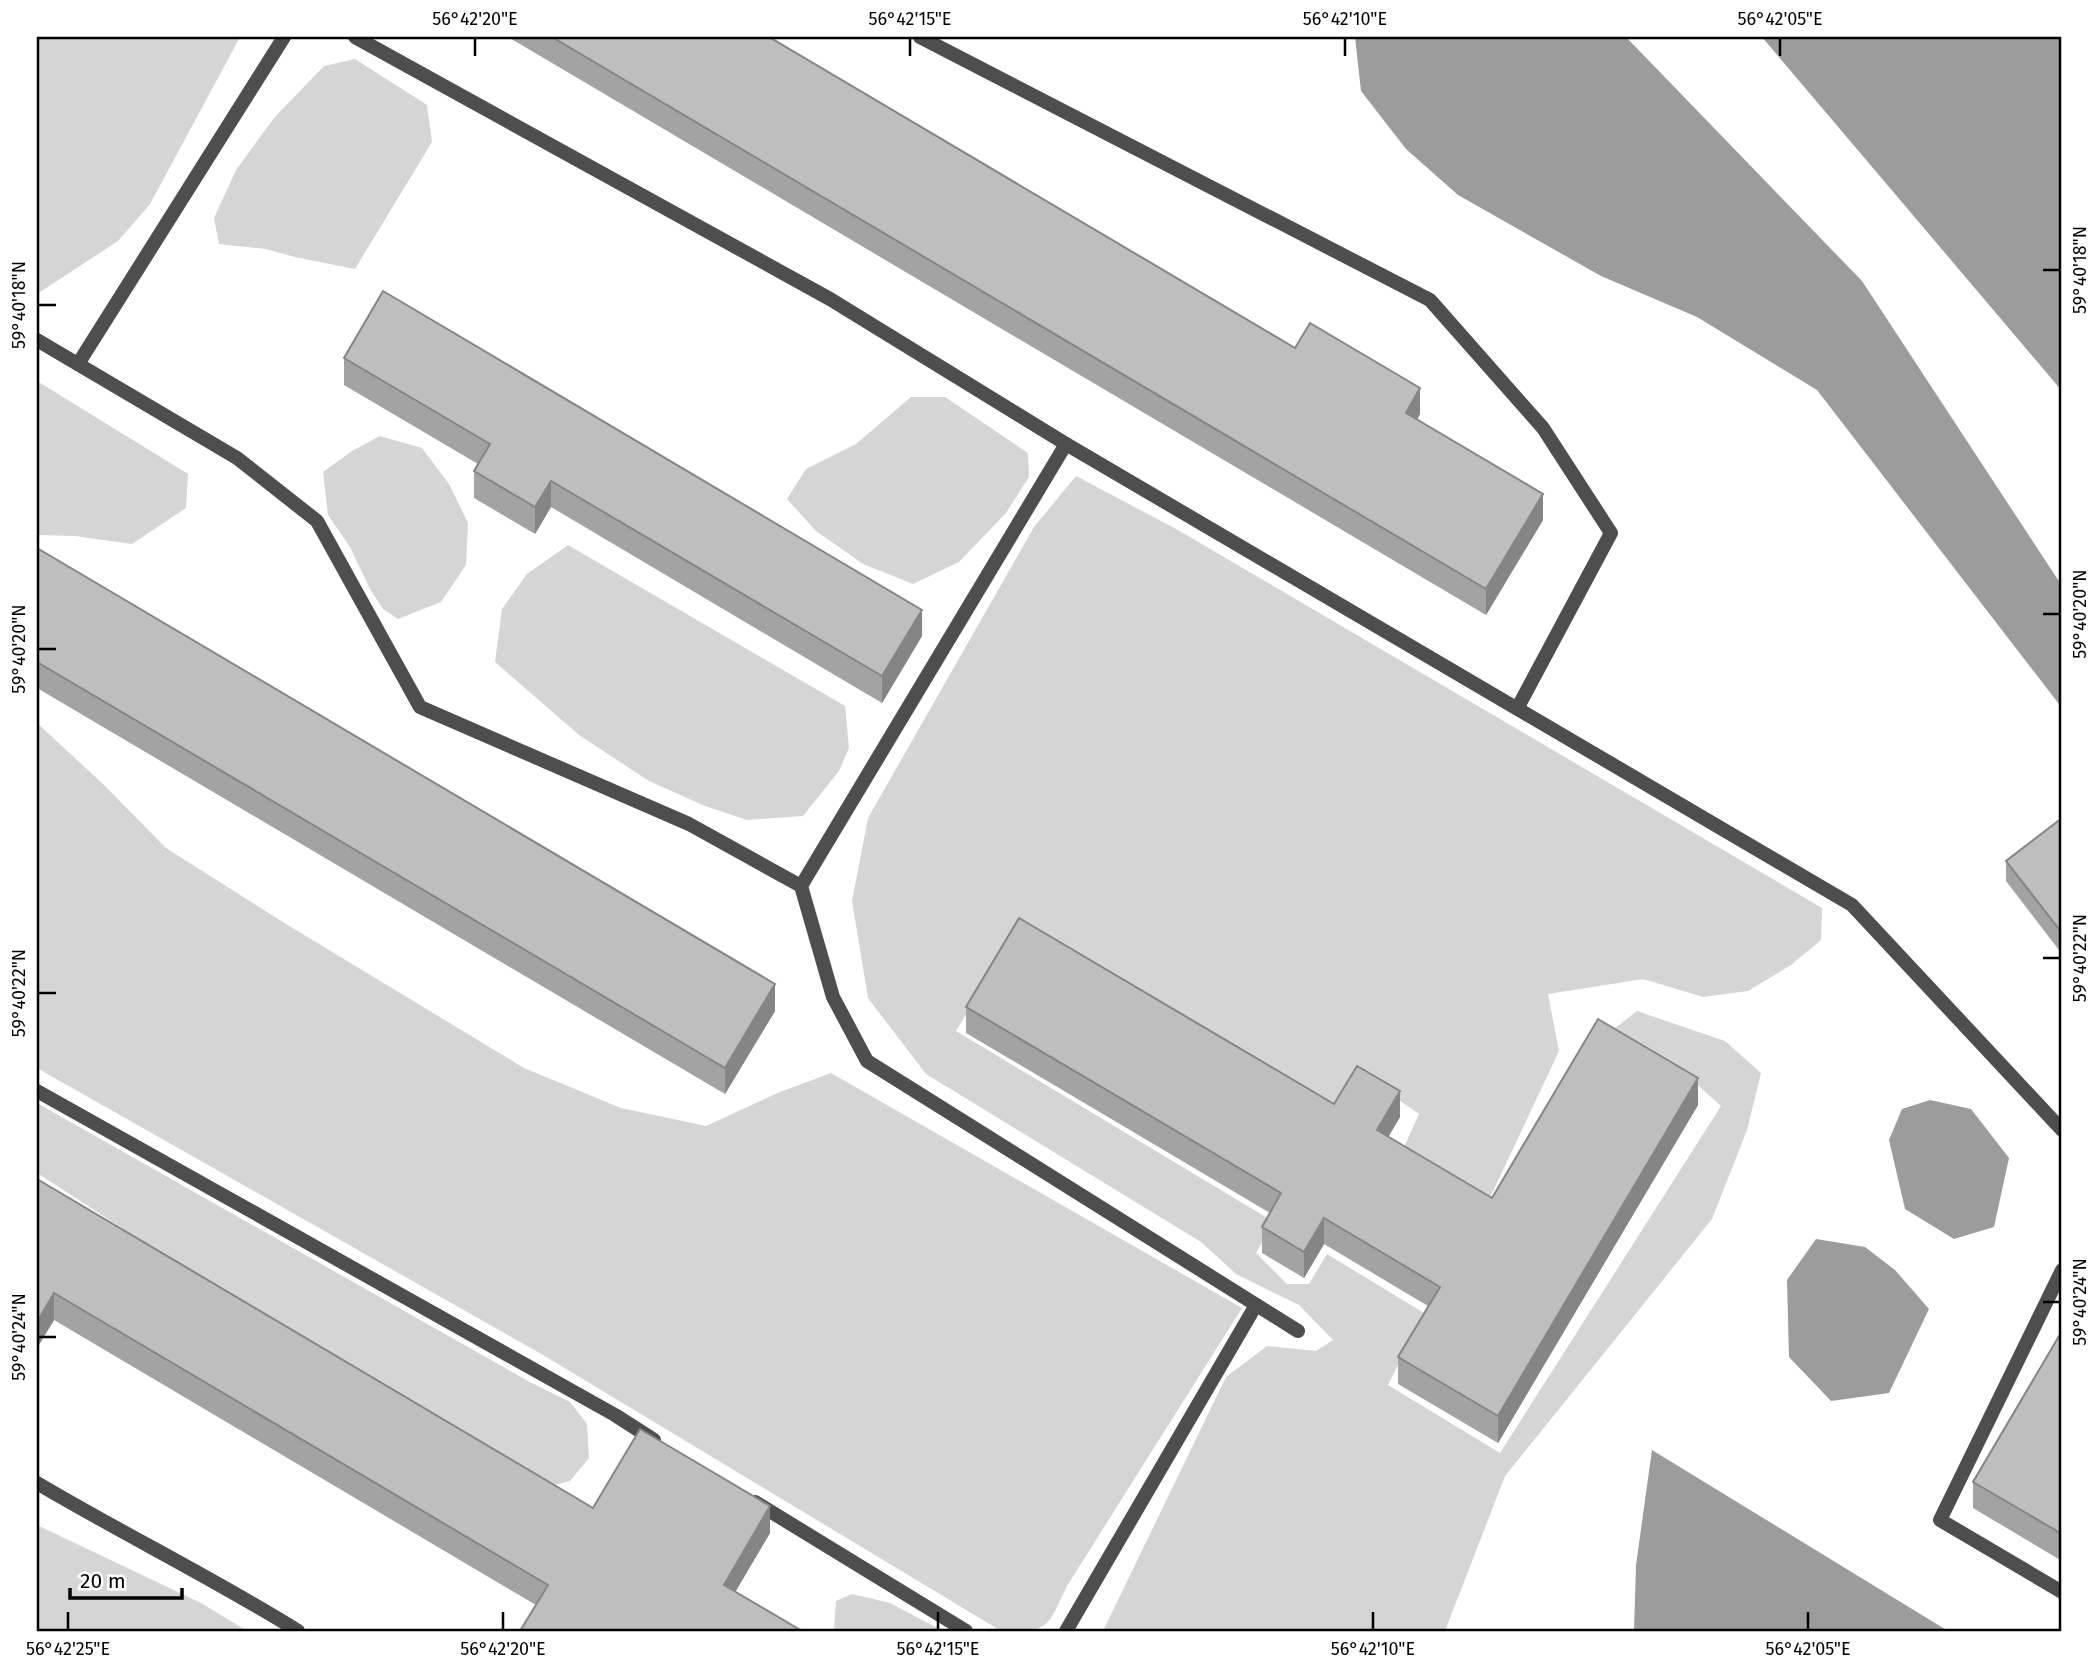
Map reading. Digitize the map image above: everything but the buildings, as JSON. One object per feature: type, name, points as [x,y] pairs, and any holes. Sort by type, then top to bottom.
[{"type":"lane","points":[[78,364],[284,37]]},
{"type":"lane","points":[[355,37],[830,299],[1066,444],[1852,905],[2062,1130]]},
{"type":"lane","points":[[920,37],[1430,300],[1543,428],[1611,533],[1518,707]]},
{"type":"lane","points":[[37,340],[237,458],[317,521],[420,707],[690,824],[801,886],[833,997],[867,1061],[1298,1331]]},
{"type":"lane","points":[[801,886],[1066,444]]},
{"type":"lane","points":[[37,1091],[615,1415],[662,1444]]},
{"type":"lane","points":[[2062,1270],[1940,1520],[2062,1592]]},
{"type":"lane","points":[[1066,1631],[1256,1305]]},
{"type":"lane","points":[[37,1483],[298,1631]]},
{"type":"lane","points":[[744,1494],[966,1631]]},
{"type":"shaded area","points":[[37,37],[240,37],[150,204],[118,241],[37,294]]},
{"type":"shaded area","points":[[1355,37],[1626,37],[1862,281],[2062,586],[2062,708],[1817,390],[1697,317],[1601,276],[1458,195],[1406,149],[1361,91]]},
{"type":"shaded area","points":[[1762,37],[2062,37],[2062,391]]},
{"type":"shaded area","points":[[355,59],[427,105],[432,142],[355,269],[266,249],[219,244],[214,218],[236,170],[274,118],[324,66]]},
{"type":"shaded area","points":[[37,381],[188,474],[186,508],[132,544],[75,536],[37,535]]},
{"type":"shaded area","points":[[911,397],[945,397],[1028,453],[1029,477],[1006,513],[959,562],[913,584],[863,564],[816,531],[787,499],[806,469],[856,444]]},
{"type":"shaded area","points":[[380,436],[422,448],[449,484],[468,523],[466,565],[441,602],[398,619],[383,609],[350,547],[328,515],[323,472],[352,451]]},
{"type":"shaded area","points":[[1076,476],[1178,530],[1822,908],[1821,940],[1791,965],[1748,991],[1703,997],[1643,979],[1548,994],[1559,1051],[1487,1204],[1399,1158],[1419,1114],[1357,1071],[1328,1116],[1024,920],[956,1031],[1274,1222],[1256,1253],[1287,1284],[1309,1284],[1327,1254],[1424,1313],[1388,1385],[1500,1453],[1721,1106],[1684,1073],[1609,1033],[1637,1011],[1725,1041],[1761,1073],[1747,1130],[1712,1219],[1505,1476],[1445,1631],[1103,1631],[1226,1377],[1267,1346],[1316,1351],[1333,1340],[1299,1305],[1236,1274],[1201,1242],[926,1074],[868,998],[852,901],[868,818],[1034,527]]},
{"type":"shaded area","points":[[568,545],[845,706],[849,748],[839,771],[803,816],[747,820],[705,806],[649,781],[579,735],[495,662],[502,609],[527,574]]},
{"type":"shaded area","points":[[37,723],[103,784],[166,848],[524,1068],[621,1108],[706,1126],[780,1092],[831,1073],[1242,1308],[1045,1625],[1029,1630],[1001,1631],[543,1355],[37,1068]]},
{"type":"shaded area","points":[[1930,1100],[1971,1109],[2009,1158],[1994,1227],[1954,1239],[1905,1209],[1889,1140],[1902,1109]]},
{"type":"shaded area","points":[[37,1103],[528,1381],[570,1402],[587,1424],[589,1458],[570,1481],[547,1487],[326,1360],[37,1173]]},
{"type":"shaded area","points":[[1816,1239],[1865,1247],[1895,1270],[1929,1309],[1889,1393],[1831,1401],[1789,1357],[1787,1280]]},
{"type":"shaded area","points":[[1652,1450],[1948,1631],[1634,1631],[1636,1565]]},
{"type":"shaded area","points":[[37,1525],[201,1603],[247,1631],[37,1631]]},
{"type":"shaded area","points":[[852,1594],[890,1603],[943,1631],[834,1631],[836,1601]]}]
